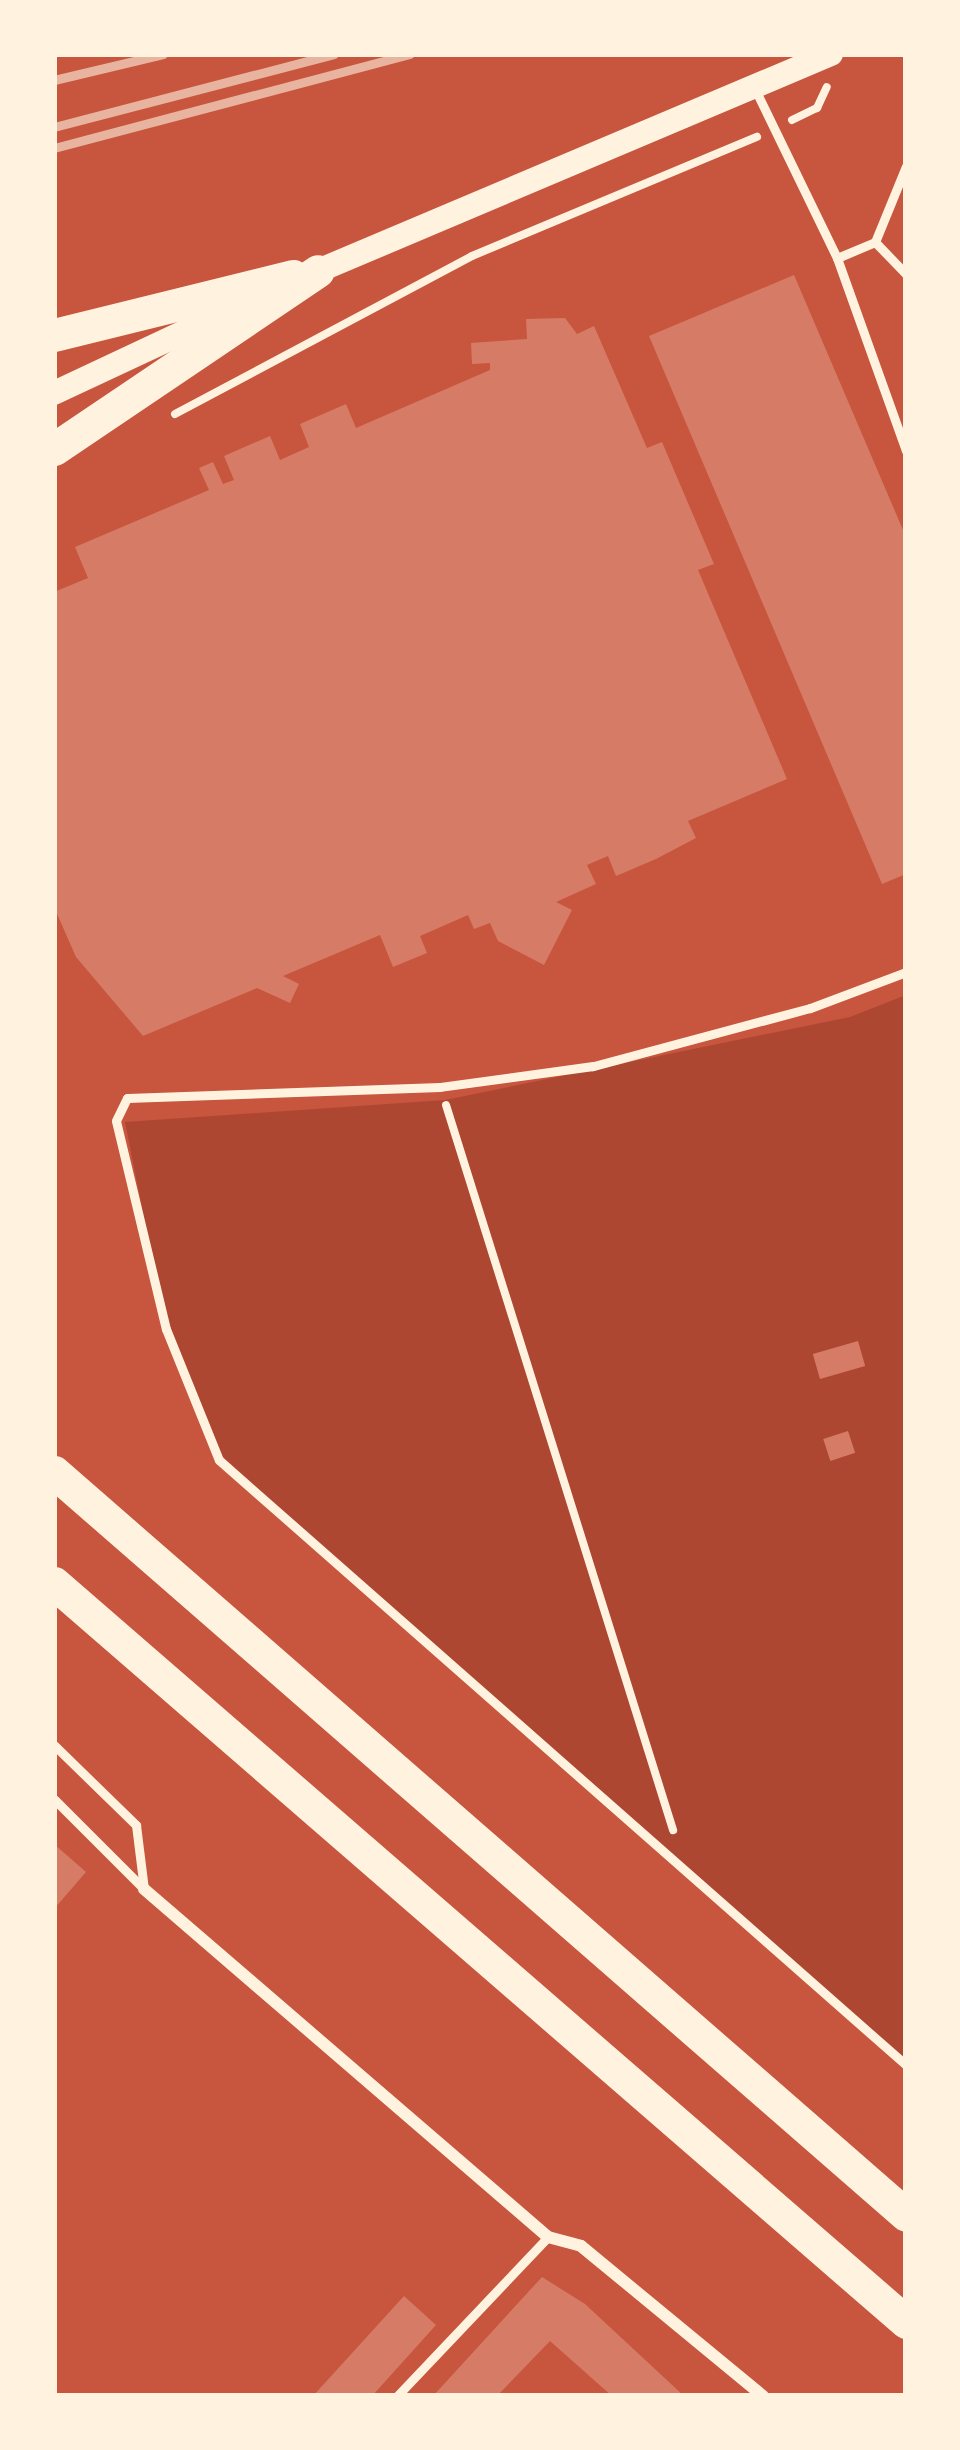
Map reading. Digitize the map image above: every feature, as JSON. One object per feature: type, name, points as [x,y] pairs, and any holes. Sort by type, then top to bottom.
[{"type":"highway","points":[[54,335],[318,271]]},
{"type":"highway","points":[[54,449],[318,271]]},
{"type":"highway","points":[[54,1472],[906,2215]]},
{"type":"highway","points":[[54,1583],[906,2322]]},
{"type":"main road","points":[[54,393],[318,271],[754,88],[833,63]]},
{"type":"street","points":[[144,1889],[548,2237],[581,2246],[764,2396]]},
{"type":"lane","points":[[754,88],[770,131],[837,257],[906,451]]},
{"type":"lane","points":[[837,257],[875,242],[906,166]]},
{"type":"lane","points":[[875,242],[906,274]]},
{"type":"lane","points":[[906,973],[810,1008],[593,1066],[440,1087],[127,1098],[116,1121],[166,1329],[220,1460],[906,2065]]},
{"type":"lane","points":[[54,1745],[136,1825],[144,1889]]},
{"type":"lane","points":[[54,1799],[144,1889]]},
{"type":"lane","points":[[398,2396],[548,2237]]},
{"type":"path","points":[[172,416],[472,256],[817,108],[833,63]]},
{"type":"path","points":[[440,1087],[687,1871]]},
{"type":"shaded area","points":[[906,995],[906,2065],[219,1460],[166,1329],[125,1122],[445,1100],[850,1017]]},
{"type":"building","points":[[794,275],[906,537],[906,874],[882,884],[649,336]]},
{"type":"building","points":[[565,318],[577,334],[594,326],[647,448],[662,442],[714,564],[698,570],[787,779],[688,821],[696,838],[656,859],[616,876],[608,856],[587,865],[596,884],[556,902],[572,910],[544,965],[498,941],[490,923],[474,929],[468,915],[420,936],[427,953],[393,967],[380,935],[283,976],[299,984],[290,1003],[257,988],[143,1036],[76,957],[54,907],[54,592],[88,578],[75,547],[209,490],[199,468],[213,462],[223,484],[234,480],[224,456],[270,436],[280,460],[309,447],[300,424],[346,404],[356,428],[490,370],[490,363],[472,364],[471,343],[527,339],[526,319]]},
{"type":"building","points":[[858,1341],[865,1366],[820,1379],[813,1354]]},
{"type":"building","points":[[848,1431],[855,1453],[830,1461],[823,1439]]},
{"type":"building","points":[[54,1844],[86,1872],[54,1909]]},
{"type":"building","points":[[542,2277],[585,2304],[684,2396],[612,2396],[550,2341],[497,2396],[433,2396]]},
{"type":"building","points":[[404,2296],[436,2325],[372,2396],[313,2396]]},
{"type":"railway","points":[[54,80],[163,54]]},
{"type":"railway","points":[[54,127],[334,54]]},
{"type":"railway","points":[[54,148],[410,54]]}]
